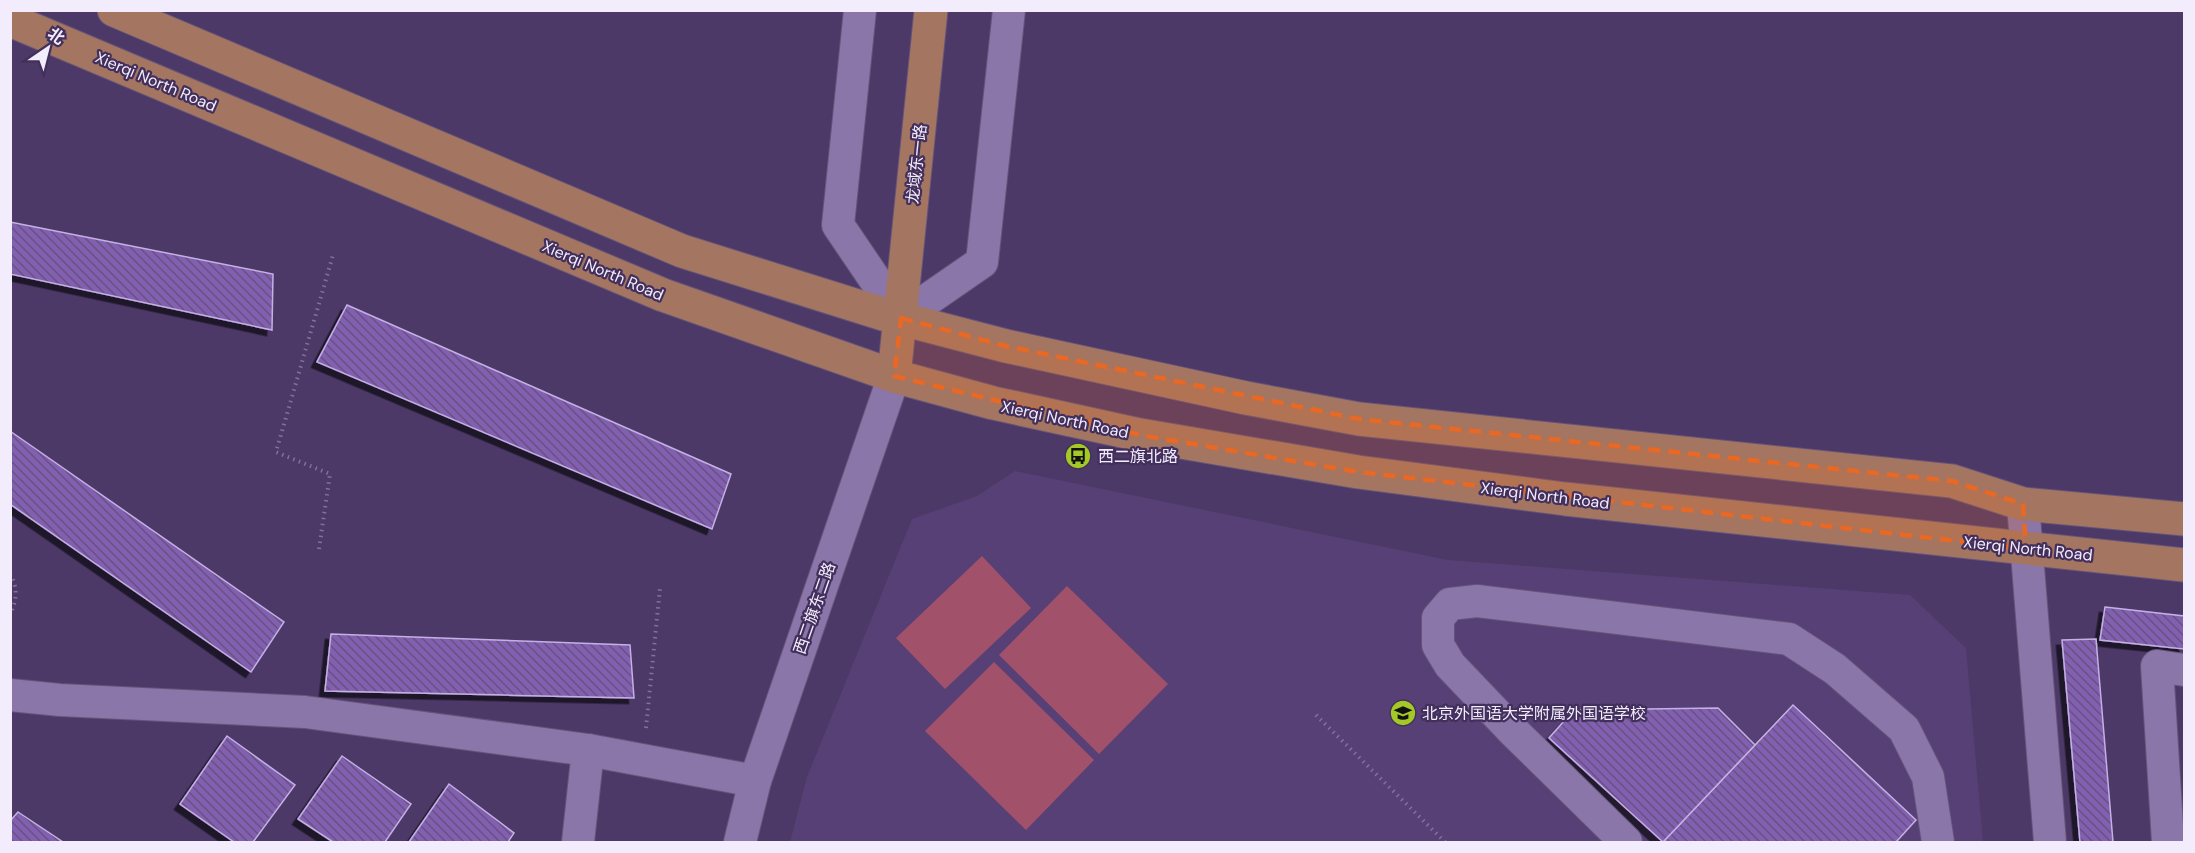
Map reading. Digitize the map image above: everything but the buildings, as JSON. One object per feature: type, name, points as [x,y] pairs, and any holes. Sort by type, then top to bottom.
[{"type":"main road","points":[[114,10],[682,251],[901,318],[1006,346],[1246,398],[1359,419],[1952,481],[2023,504],[2184,519]]},
{"type":"main road","name":"龙域东一路","points":[[894,376],[932,10]]},
{"type":"main road","name":"Xierqi North Road","points":[[10,20],[663,295],[894,376],[993,403],[1140,435],[1358,472],[1565,499],[2184,565]]},
{"type":"street","points":[[860,10],[838,225],[901,318],[982,262],[1009,10]]},
{"type":"street","name":"西二旗东二路","points":[[740,843],[755,781],[894,376]]},
{"type":"street","points":[[2023,504],[2050,843]]},
{"type":"street","points":[[1626,843],[1512,730],[1450,664],[1438,645],[1438,618],[1450,604],[1477,601],[1789,639],[1835,669],[1904,729],[1928,777],[1938,843]]},
{"type":"street","points":[[2168,843],[2175,812],[2157,666],[2184,670]]},
{"type":"street","points":[[10,695],[60,700],[305,712],[588,750],[755,781]]},
{"type":"street","points":[[578,843],[588,750]]},
{"type":"path","points":[[320,549],[330,474],[276,452],[333,255]]},
{"type":"path","points":[[10,574],[16,584],[14,606],[10,614]]},
{"type":"path","points":[[643,760],[660,588]]},
{"type":"path","points":[[1316,715],[1445,843]]},
{"type":"highlighted area","points":[[901,318],[1006,346],[1359,419],[1952,481],[2023,504],[2026,549],[1358,472],[1140,435],[894,376]]},
{"type":"shaded area","name":"北京外国语大学附属外国语学校","points":[[1015,471],[1448,560],[1910,595],[1966,648],[1983,842],[790,842],[807,777],[912,519],[977,496]]},
{"type":"shaded area","points":[[982,556],[1031,608],[945,689],[896,638]]},
{"type":"shaded area","points":[[1067,586],[1168,684],[1099,754],[999,655]]},
{"type":"shaded area","points":[[994,662],[1094,760],[1026,830],[925,731]]},
{"type":"place","name":"西二旗北路","points":[[1078,456]]},
{"type":"place","name":"北京外国语大学附属外国语学校","points":[[1403,713]]}]
